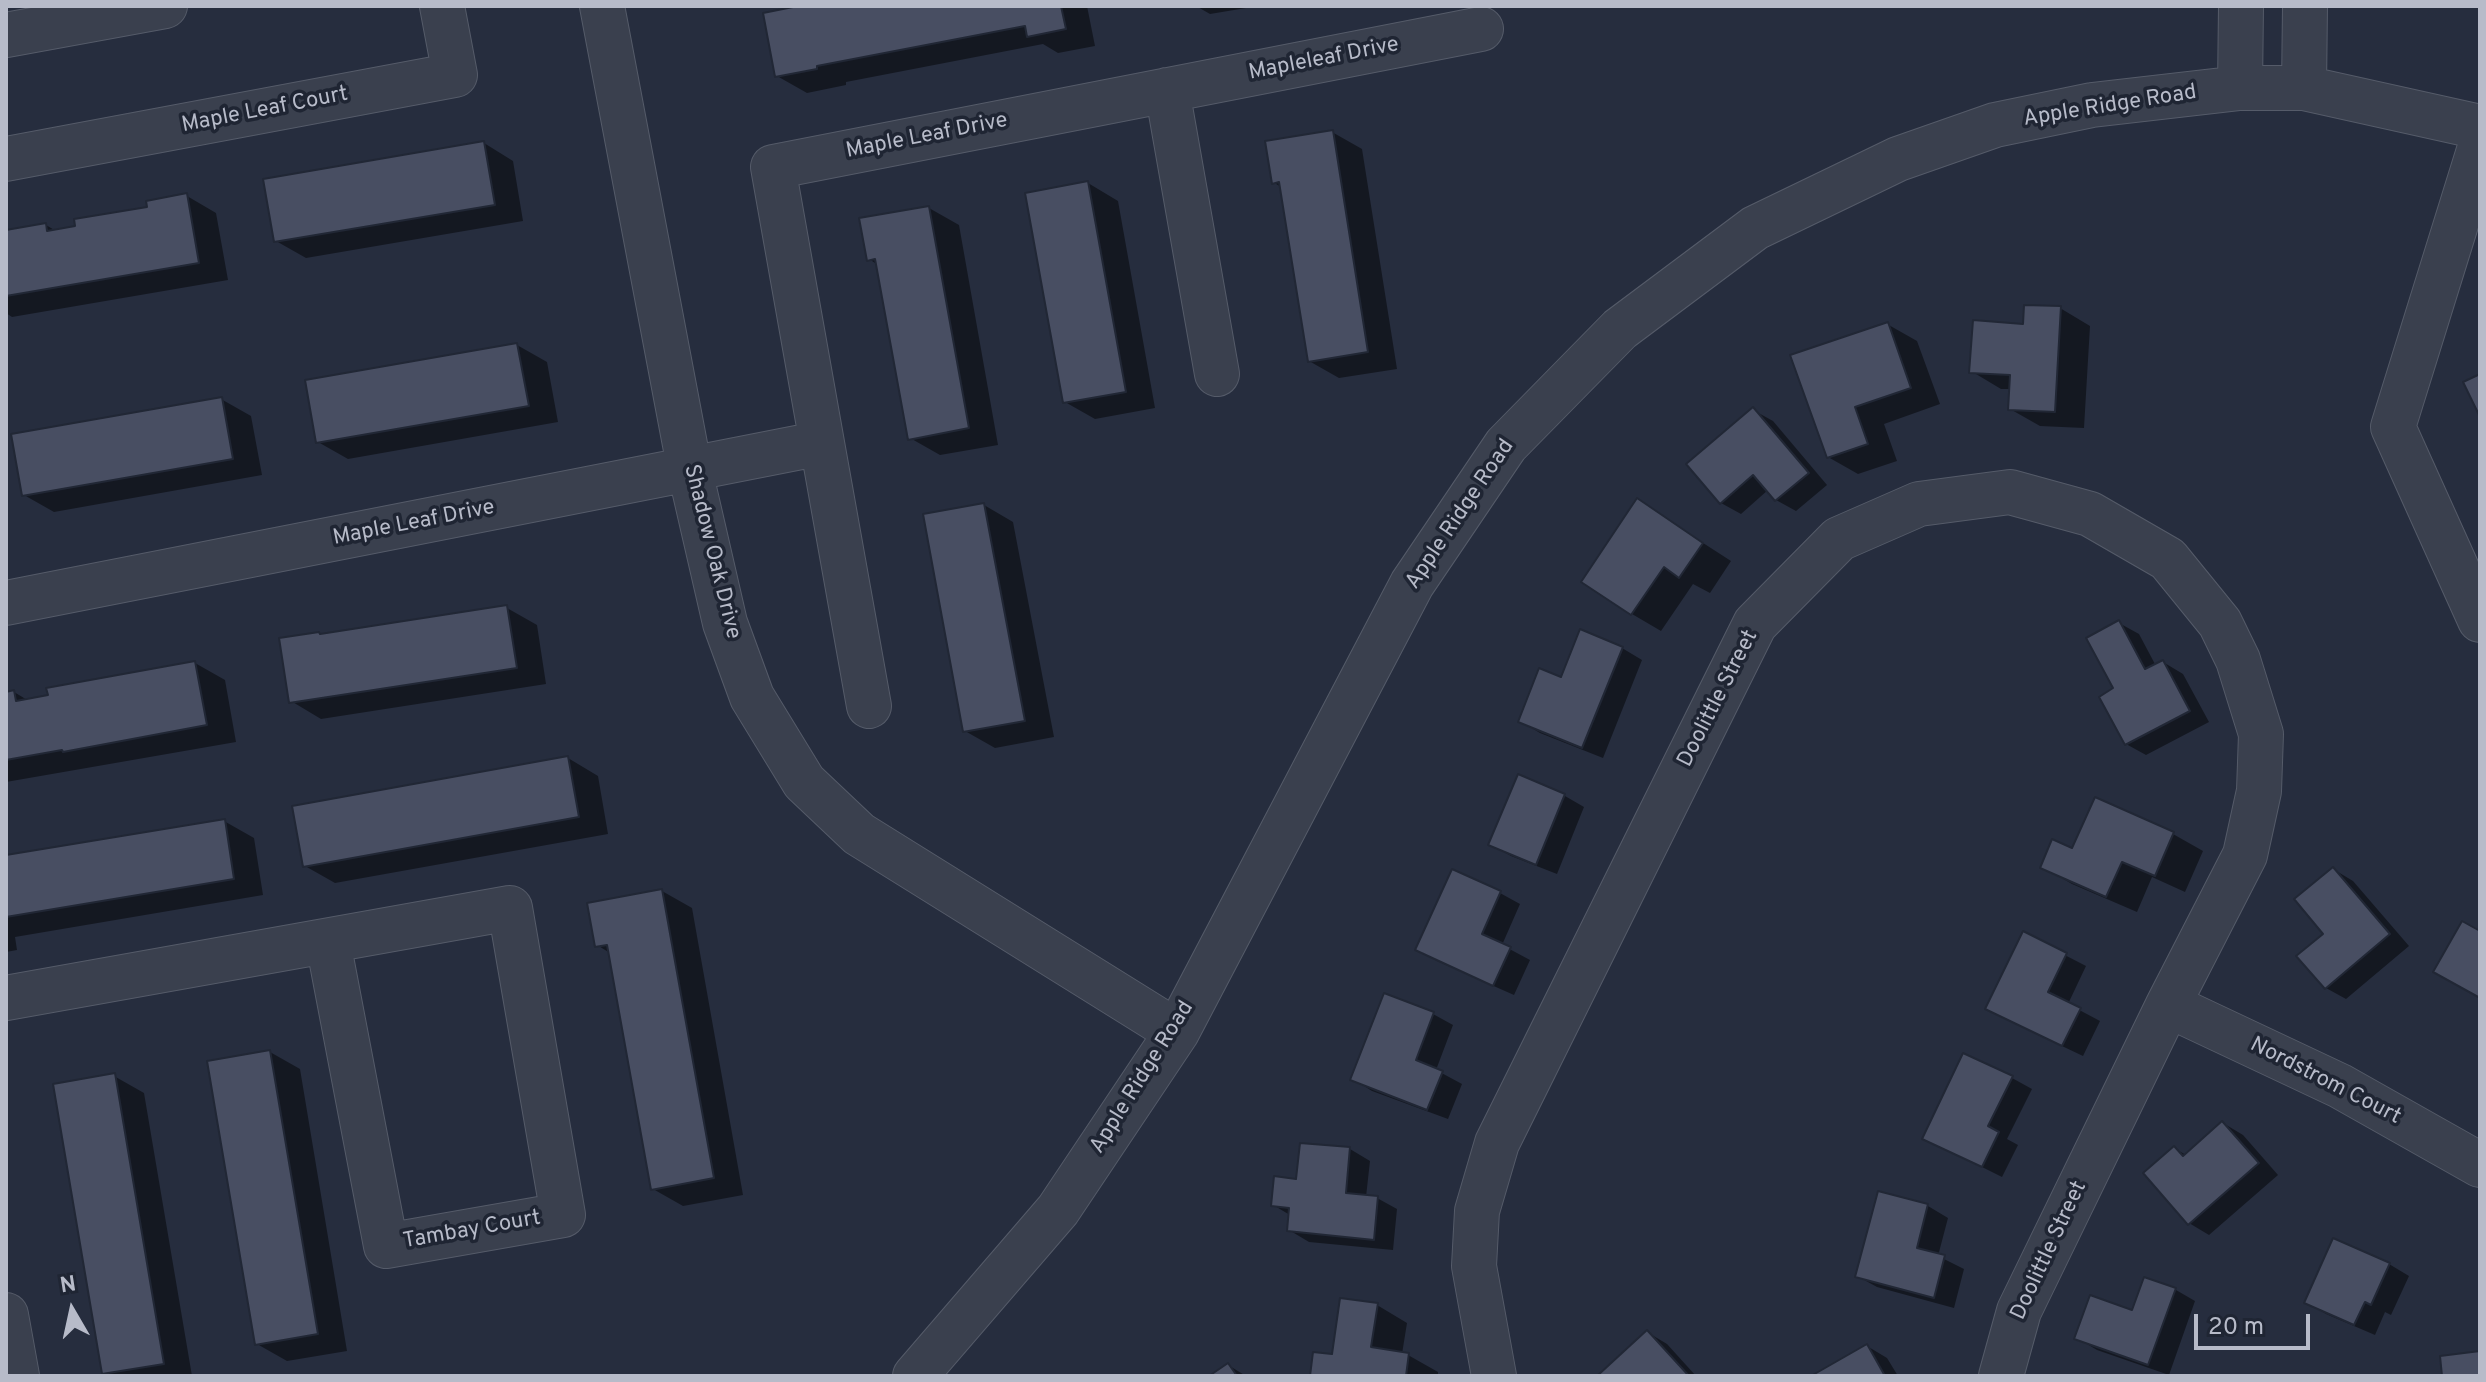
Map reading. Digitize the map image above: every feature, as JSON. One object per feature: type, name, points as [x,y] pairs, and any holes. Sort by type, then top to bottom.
[{"type":"street","points":[[6,35],[165,6]]},
{"type":"street","name":"Maple Leaf Court","points":[[6,159],[455,75],[442,6]]},
{"type":"street","name":"Shadow Oak Drive","points":[[602,6],[690,471],[725,623],[752,697],[804,782],[859,834],[1177,1032]]},
{"type":"street","points":[[2240,88],[2241,6]]},
{"type":"street","points":[[2304,88],[2305,6]]},
{"type":"street","name":"Mapleleaf Drive","points":[[1167,90],[1481,29]]},
{"type":"street","name":"Apple Ridge Road","points":[[915,1376],[1058,1210],[1177,1032],[1412,584],[1506,445],[1620,329],[1755,228],[1898,159],[2009,122],[2092,105],[2240,88],[2304,88],[2480,127]]},
{"type":"street","points":[[1167,90],[1217,374]]},
{"type":"street","name":"Maple Leaf Drive","points":[[869,706],[773,167],[1167,90]]},
{"type":"street","points":[[2480,147],[2393,427],[2480,620]]},
{"type":"street","name":"Maple Leaf Drive","points":[[6,603],[822,443]]},
{"type":"street","name":"Doolittle Street","points":[[1494,1376],[1474,1266],[1477,1211],[1497,1143],[1755,624],[1839,539],[1919,504],[2010,492],[2090,514],[2168,559],[2220,623],[2238,660],[2261,734],[2259,791],[2245,855],[2019,1311],[2001,1376]]},
{"type":"street","name":"Tambay Court","points":[[6,998],[510,908],[563,1215],[386,1246],[328,942]]},
{"type":"street","name":"Nordstrom Court","points":[[2168,1005],[2340,1086],[2480,1165]]},
{"type":"street","points":[[6,1315],[17,1376]]},
{"type":"building","points":[[798,6],[1061,6],[1066,29],[1027,37],[1025,26],[775,77],[763,13]]},
{"type":"building","points":[[1333,130],[1368,352],[1308,362],[1279,182],[1272,184],[1265,141]]},
{"type":"building","points":[[484,141],[495,205],[274,242],[263,179]]},
{"type":"building","points":[[1088,181],[1126,392],[1063,403],[1025,193]]},
{"type":"building","points":[[187,193],[199,263],[6,296],[6,230],[46,223],[47,231],[75,226],[74,219],[147,207],[146,201]]},
{"type":"building","points":[[929,206],[969,428],[908,440],[875,259],[867,261],[859,218]]},
{"type":"building","points":[[2024,305],[2061,306],[2055,412],[2008,410],[2010,375],[1969,373],[1973,320],[2023,324]]},
{"type":"building","points":[[1888,322],[1911,388],[1855,407],[1868,444],[1827,458],[1790,355]]},
{"type":"building","points":[[517,343],[529,406],[316,443],[305,380]]},
{"type":"building","points":[[2480,374],[2480,417],[2463,382]]},
{"type":"building","points":[[222,397],[233,459],[22,496],[11,434]]},
{"type":"building","points":[[1753,407],[1809,473],[1775,501],[1753,475],[1720,504],[1686,464]]},
{"type":"building","points":[[1637,498],[1703,543],[1679,578],[1664,567],[1631,615],[1581,582]]},
{"type":"building","points":[[984,503],[1025,721],[963,732],[923,514]]},
{"type":"building","points":[[507,605],[517,668],[289,703],[279,638]]},
{"type":"building","points":[[2119,620],[2145,669],[2163,660],[2190,711],[2125,745],[2099,697],[2113,688],[2086,638]]},
{"type":"building","points":[[1580,629],[1623,647],[1582,748],[1518,722],[1539,668],[1561,677]]},
{"type":"building","points":[[195,661],[207,725],[6,760],[6,692],[14,690],[16,701],[48,695],[46,688]]},
{"type":"building","points":[[568,756],[579,817],[303,867],[292,806]]},
{"type":"building","points":[[1518,774],[1565,794],[1536,865],[1488,845]]},
{"type":"building","points":[[2095,797],[2174,832],[2155,876],[2122,862],[2106,897],[2040,868],[2052,839],[2072,848]]},
{"type":"building","points":[[225,819],[234,879],[6,917],[6,855]]},
{"type":"building","points":[[2333,867],[2390,934],[2325,989],[2296,956],[2323,934],[2294,899]]},
{"type":"building","points":[[1452,869],[1501,891],[1482,934],[1511,947],[1493,986],[1415,950]]},
{"type":"building","points":[[662,889],[714,1178],[651,1190],[607,945],[595,947],[587,903]]},
{"type":"building","points":[[2462,921],[2480,931],[2480,998],[2433,972]]},
{"type":"building","points":[[2023,931],[2067,953],[2048,992],[2081,1008],[2062,1046],[1985,1009]]},
{"type":"building","points":[[1384,993],[1434,1012],[1416,1060],[1443,1071],[1427,1110],[1350,1080]]},
{"type":"building","points":[[270,1050],[318,1334],[255,1345],[207,1061]]},
{"type":"building","points":[[1963,1053],[2013,1076],[1988,1126],[1999,1132],[1982,1167],[1922,1139]]},
{"type":"building","points":[[115,1073],[164,1364],[102,1374],[53,1084]]},
{"type":"building","points":[[2222,1121],[2259,1163],[2188,1225],[2143,1173],[2174,1146],[2183,1156]]},
{"type":"building","points":[[1300,1143],[1350,1147],[1346,1193],[1378,1196],[1374,1240],[1287,1231],[1289,1208],[1271,1206],[1274,1176],[1296,1179]]},
{"type":"building","points":[[1878,1191],[1928,1204],[1917,1248],[1945,1255],[1934,1298],[1855,1277]]},
{"type":"building","points":[[2333,1238],[2390,1263],[2371,1305],[2365,1302],[2354,1325],[2304,1303]]},
{"type":"building","points":[[2144,1277],[2176,1288],[2148,1365],[2074,1339],[2090,1295],[2132,1310]]},
{"type":"building","points":[[1340,1298],[1378,1303],[1371,1347],[1409,1353],[1406,1376],[1310,1376],[1313,1352],[1332,1354]]},
{"type":"building","points":[[1647,1330],[1689,1376],[1597,1376]]},
{"type":"building","points":[[1867,1344],[1885,1376],[1811,1376]]},
{"type":"building","points":[[2480,1351],[2480,1376],[2442,1376],[2440,1356]]},
{"type":"building","points":[[1228,1363],[1237,1376],[1209,1376]]}]
